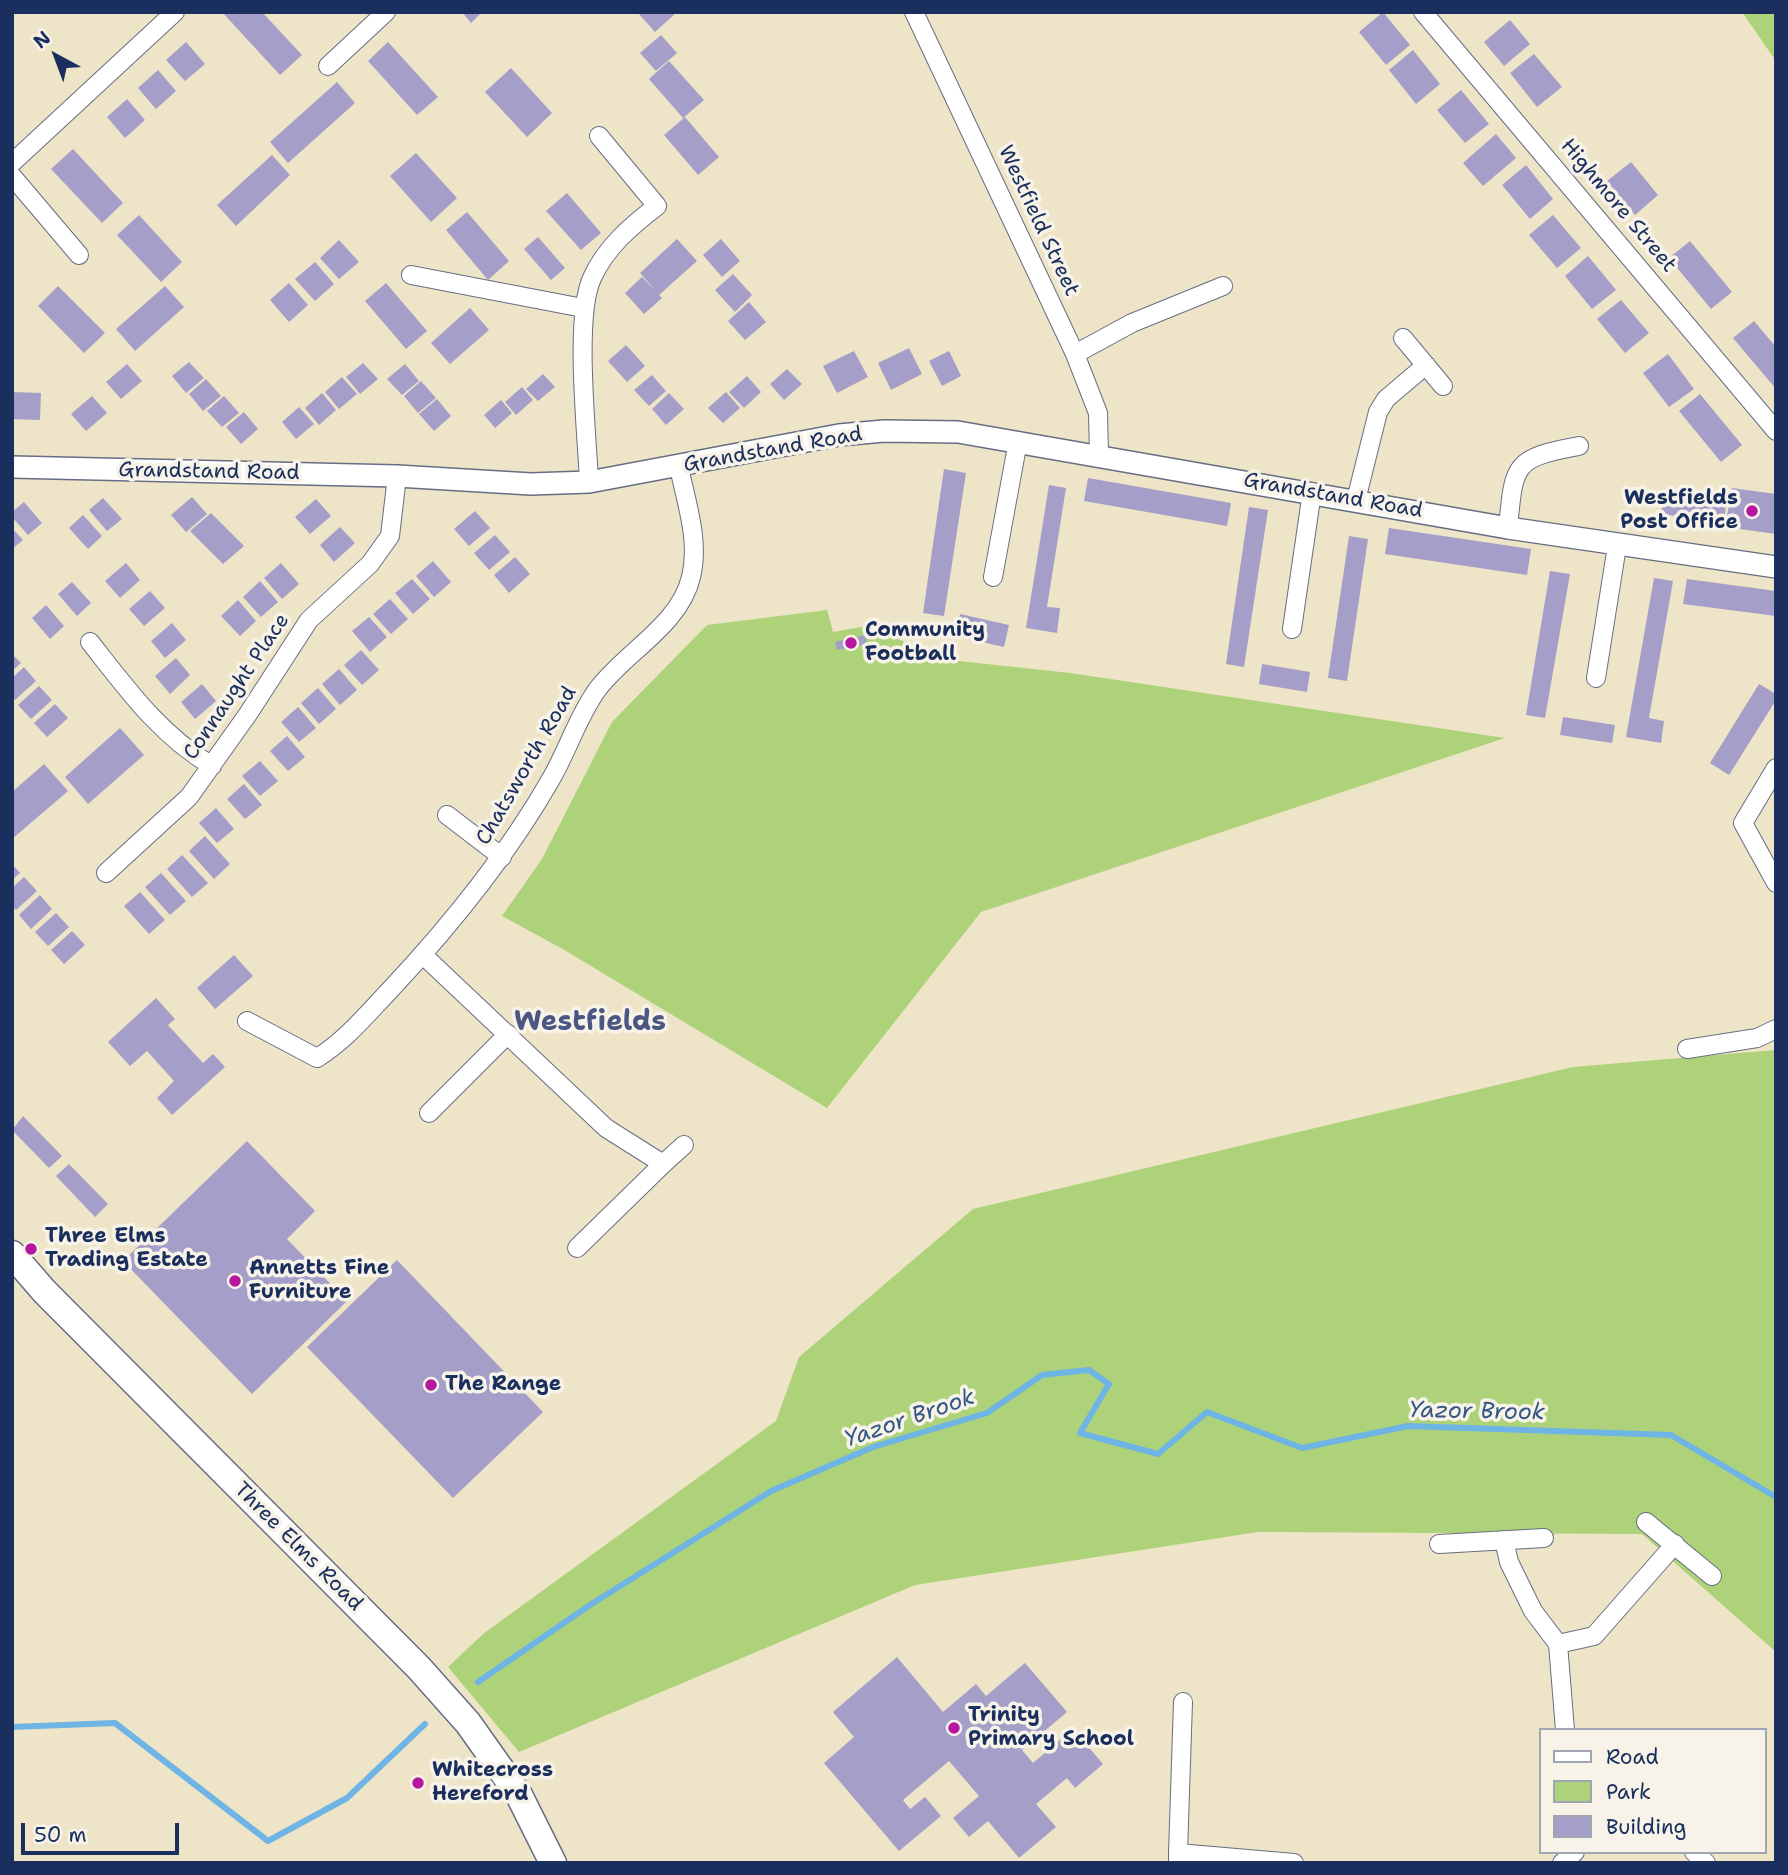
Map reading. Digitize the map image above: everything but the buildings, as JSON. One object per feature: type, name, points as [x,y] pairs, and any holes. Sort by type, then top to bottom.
[{"type":"main road","name":"Three Elms Road","points":[[12,1254],[44,1291],[419,1668],[468,1723],[519,1795],[553,1863]]},
{"type":"street","points":[[12,163],[175,12]]},
{"type":"street","points":[[328,66],[386,12]]},
{"type":"street","name":"Westfield Street","points":[[914,12],[1076,354],[1098,413],[1099,455]]},
{"type":"street","name":"Highmore Street","points":[[1423,12],[1776,431]]},
{"type":"street","points":[[589,482],[583,308],[592,278],[613,244],[657,206],[598,136]]},
{"type":"street","points":[[12,176],[79,255]]},
{"type":"street","points":[[411,275],[583,308]]},
{"type":"street","points":[[1076,354],[1132,323],[1223,286]]},
{"type":"street","points":[[1403,338],[1443,386]]},
{"type":"street","points":[[1356,500],[1378,412],[1386,399],[1426,365]]},
{"type":"street","name":"Grandstand Road","points":[[12,467],[397,477],[531,484],[589,482],[839,435],[884,431],[958,432],[1617,546],[1776,567]]},
{"type":"street","points":[[993,577],[1018,441]]},
{"type":"street","points":[[1508,528],[1513,478],[1523,463],[1538,453],[1579,446]]},
{"type":"street","name":"Chatsworth Road","points":[[247,1021],[317,1058],[340,1044],[423,955],[502,857],[552,777],[572,731],[598,688],[682,601],[691,577],[694,551],[679,467]]},
{"type":"street","name":"Connaught Place","points":[[106,873],[188,797],[212,766],[309,620],[370,564],[390,536],[397,477]]},
{"type":"street","points":[[1292,629],[1312,492]]},
{"type":"street","points":[[1597,678],[1617,546]]},
{"type":"street","points":[[90,642],[150,718],[188,752],[212,766]]},
{"type":"street","points":[[1776,768],[1744,823],[1776,883]]},
{"type":"street","points":[[447,815],[502,857]]},
{"type":"street","points":[[423,955],[606,1128],[663,1164]]},
{"type":"street","points":[[1687,1049],[1757,1038],[1776,1029]]},
{"type":"street","points":[[429,1113],[508,1034]]},
{"type":"street","points":[[578,1248],[684,1145]]},
{"type":"street","points":[[1646,1522],[1712,1576]]},
{"type":"street","points":[[1439,1544],[1544,1538]]},
{"type":"street","points":[[1504,1540],[1509,1562],[1533,1611],[1558,1644],[1565,1728]]},
{"type":"street","points":[[1558,1644],[1594,1636],[1675,1544]]},
{"type":"street","points":[[1183,1702],[1178,1858],[1294,1863]]},
{"type":"green space","points":[[1742,12],[1776,12],[1776,61]]},
{"type":"green space","points":[[827,610],[833,632],[889,622],[890,633],[924,655],[1070,673],[1505,738],[981,912],[827,1108],[561,948],[502,916],[542,859],[612,722],[707,625]]},
{"type":"green space","points":[[1776,1050],[1776,1652],[1642,1534],[1258,1532],[915,1585],[519,1752],[448,1667],[483,1634],[776,1421],[799,1357],[973,1209],[1573,1067]]},
{"type":"waterway","name":"Yazor Brook","points":[[478,1682],[590,1605],[771,1491],[873,1447],[987,1413],[1042,1375],[1089,1370],[1109,1384],[1080,1433],[1158,1454],[1207,1412],[1302,1448],[1408,1426],[1671,1435],[1776,1497]]},
{"type":"waterway","name":"Yazor Brook","points":[[12,1727],[115,1723],[268,1841],[347,1798],[425,1724]]},
{"type":"place","name":"Westfields Post Office","points":[[1752,511]]},
{"type":"place","name":"Community Football","points":[[851,643]]},
{"type":"place","name":"Three Elms Trading Estate","points":[[31,1249]]},
{"type":"place","name":"Annetts Fine Furniture","points":[[235,1281]]},
{"type":"place","name":"The Range","points":[[431,1385]]},
{"type":"place","name":"Trinity Primary School","points":[[954,1728]]},
{"type":"place","name":"Whitecross Hereford","points":[[418,1783]]},
{"type":"district","name":"Westfields","points":[[590,1023]]}]
